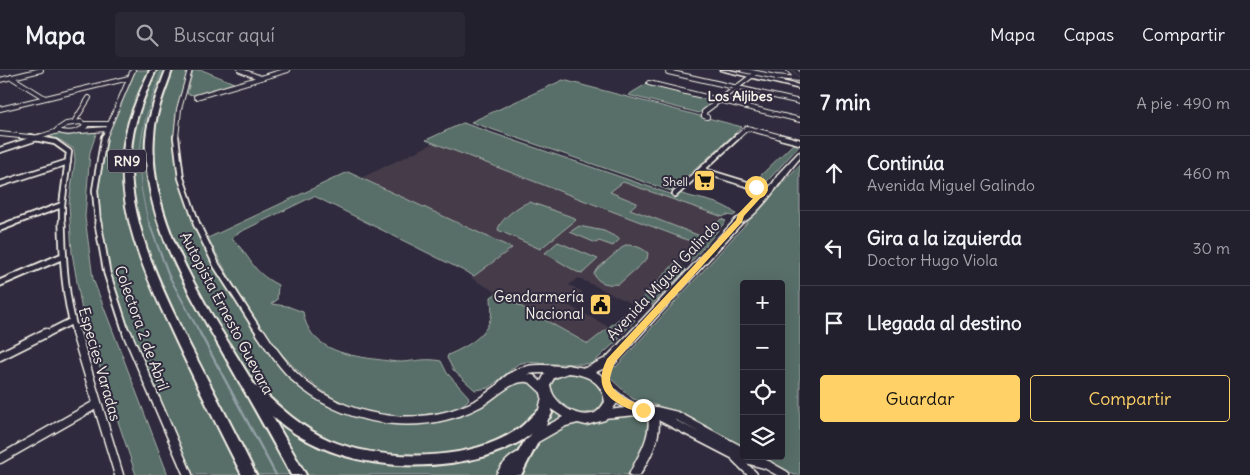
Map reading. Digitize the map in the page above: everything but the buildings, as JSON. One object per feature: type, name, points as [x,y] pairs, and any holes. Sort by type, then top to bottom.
[{"type":"highway","name":"RN9","points":[[153,70],[137,107],[128,140],[127,182],[133,223],[142,256],[160,295],[250,475]]},
{"type":"highway","name":"Autopista Ernesto Guevara","points":[[169,70],[150,137],[150,162],[155,193],[174,252],[243,380],[299,475]]},
{"type":"highway","points":[[243,380],[277,414],[305,435],[352,454],[380,459],[432,461],[475,453],[516,438],[528,431],[545,413]]},
{"type":"highway","points":[[513,475],[533,441]]},
{"type":"highway","points":[[235,446],[243,475]]},
{"type":"main road","points":[[722,70],[800,82]]},
{"type":"main road","points":[[728,70],[752,76]]},
{"type":"main road","name":"Avenida Miguel Galindo","points":[[586,372],[610,361],[740,220],[740,216],[767,191],[800,154]]},
{"type":"main road","name":"Avenida Miguel Galindo","points":[[608,389],[606,373],[610,361]]},
{"type":"main road","points":[[533,441],[545,413],[546,380],[561,370],[573,369],[586,372],[598,378],[625,404],[652,412]]},
{"type":"main road","points":[[604,414],[611,403],[608,389]]},
{"type":"main road","points":[[546,394],[559,411],[578,418]]},
{"type":"main road","points":[[502,475],[533,441],[563,422],[578,418],[597,418],[604,414],[631,411],[652,412]]},
{"type":"main road","points":[[634,475],[651,444],[655,424],[652,412]]},
{"type":"street","points":[[0,80],[41,70]]},
{"type":"street","name":"Colectora 2 de Abril","points":[[132,70],[108,126],[100,152],[96,191],[99,231],[107,275],[130,340],[188,475]]},
{"type":"street","points":[[190,70],[180,101],[175,135],[184,188],[204,240],[218,266],[284,365],[303,384],[322,398],[362,416],[408,421],[446,415],[472,406],[500,387],[523,376],[537,381],[546,394]]},
{"type":"street","points":[[240,70],[261,78]]},
{"type":"street","points":[[196,96],[288,70]]},
{"type":"street","points":[[743,70],[800,82]]},
{"type":"street","points":[[789,70],[800,82]]},
{"type":"street","points":[[795,70],[800,75]]},
{"type":"street","points":[[668,72],[800,102]]},
{"type":"street","points":[[109,81],[123,76],[130,76]]},
{"type":"street","points":[[0,110],[130,76]]},
{"type":"street","points":[[708,118],[704,112],[752,76]]},
{"type":"street","points":[[11,77],[45,98]]},
{"type":"street","points":[[649,83],[800,120]]},
{"type":"street","points":[[74,122],[89,98]]},
{"type":"street","points":[[58,131],[59,127],[74,122],[108,126]]},
{"type":"street","points":[[75,132],[85,127],[85,124]]},
{"type":"street","points":[[0,149],[58,131],[75,132],[108,126]]},
{"type":"street","points":[[675,194],[747,128],[800,142]]},
{"type":"street","points":[[0,134],[53,142],[63,146],[69,152],[68,162],[0,184]]},
{"type":"street","name":"Especies Varadas","points":[[68,162],[62,205],[63,256],[72,321],[119,475]]},
{"type":"street","points":[[701,170],[767,191]]},
{"type":"street","points":[[0,228],[62,205]]},
{"type":"street","points":[[0,283],[63,256]]},
{"type":"street","points":[[0,356],[72,321]]},
{"type":"street","points":[[500,387],[506,379],[519,370],[530,368],[561,370]]},
{"type":"street","points":[[0,459],[97,404]]},
{"type":"street","points":[[652,412],[676,416],[740,450]]},
{"type":"street","points":[[652,412],[732,454],[752,463],[768,465]]},
{"type":"street","points":[[732,454],[753,475]]},
{"type":"street","points":[[759,460],[780,474]]},
{"type":"shaded area","points":[[434,143],[696,244],[635,305],[578,278],[569,285],[583,292],[566,304],[609,327],[588,344],[471,278],[512,248],[361,178]]},
{"type":"shaded area","points":[[623,182],[723,217],[703,237],[630,209],[637,203],[609,193]]},
{"type":"green space","points":[[133,70],[190,70],[180,101],[175,135],[184,188],[204,239],[264,338],[303,384],[345,410],[407,421],[466,409],[523,376],[578,418],[623,411],[653,413],[655,424],[634,475],[188,475],[125,329],[112,291],[102,252],[97,214],[98,161],[111,120]]},
{"type":"green space","points":[[193,70],[202,70],[234,83],[195,95],[187,94]]},
{"type":"green space","points":[[563,80],[742,127],[671,191],[471,122]]},
{"type":"green space","points":[[648,83],[717,101],[699,113],[628,95]]},
{"type":"green space","points":[[463,123],[676,196],[679,193],[716,203],[736,214],[723,217],[623,182],[610,192],[637,203],[630,209],[703,237],[721,219],[726,221],[691,262],[680,259],[695,243],[426,140]]},
{"type":"green space","points":[[97,131],[90,152],[85,217],[93,279],[168,475],[136,475],[83,317],[72,253],[69,204],[75,160],[74,149],[60,140],[48,137],[56,134]]},
{"type":"green space","points":[[790,141],[800,143],[800,145],[762,187],[743,182],[757,179],[794,143]]},
{"type":"green space","points":[[800,164],[800,475],[794,475],[767,460],[785,460],[785,280],[740,280],[740,445],[680,412],[633,399],[610,378],[614,366],[616,367]]},
{"type":"green space","points":[[348,172],[512,248],[474,276],[314,196],[234,235],[232,239],[256,269],[278,285],[277,300],[271,304],[287,306],[303,312],[312,334],[320,342],[339,352],[362,357],[399,362],[441,361],[447,373],[468,396],[469,399],[459,407],[420,415],[381,415],[347,405],[317,387],[290,362],[266,334],[244,302],[208,238]]},
{"type":"green space","points":[[530,202],[576,220],[540,249],[498,230],[502,222],[511,213]]},
{"type":"green space","points":[[579,226],[604,231],[620,239],[613,246],[599,241],[596,243],[570,232]]},
{"type":"green space","points":[[558,242],[598,259],[583,273],[577,272],[545,253]]},
{"type":"green space","points":[[625,245],[643,249],[648,253],[647,259],[619,284],[608,284],[598,280],[594,274],[596,270]]},
{"type":"green space","points":[[677,261],[686,270],[652,305],[640,300]]},
{"type":"green space","points":[[497,293],[588,344],[607,329],[620,338],[592,364],[526,362],[518,364],[489,388],[475,390],[454,371],[447,358],[448,355],[467,346],[483,332],[491,318],[491,297]]},
{"type":"green space","points":[[625,314],[635,320],[623,333],[609,327]]},
{"type":"green space","points":[[569,373],[591,379],[600,386],[605,397],[600,408],[588,413],[576,412],[565,408],[557,401],[552,393],[552,385],[557,378]]},
{"type":"waterway","points":[[149,224],[141,182],[140,146],[143,128],[162,70]]},
{"type":"waterway","points":[[149,223],[169,276],[201,335]]},
{"type":"waterway","points":[[200,333],[276,475]]},
{"type":"place","name":"Shell","points":[[704,181]]},
{"type":"place","name":"Gendarmería Nacional","points":[[600,305]]},
{"type":"district","name":"Los Aljibes","points":[[740,96]]},
{"type":"route","points":[[643,410],[618,400],[609,390],[605,380],[610,361],[740,220],[740,216],[765,190],[756,187]]}]
